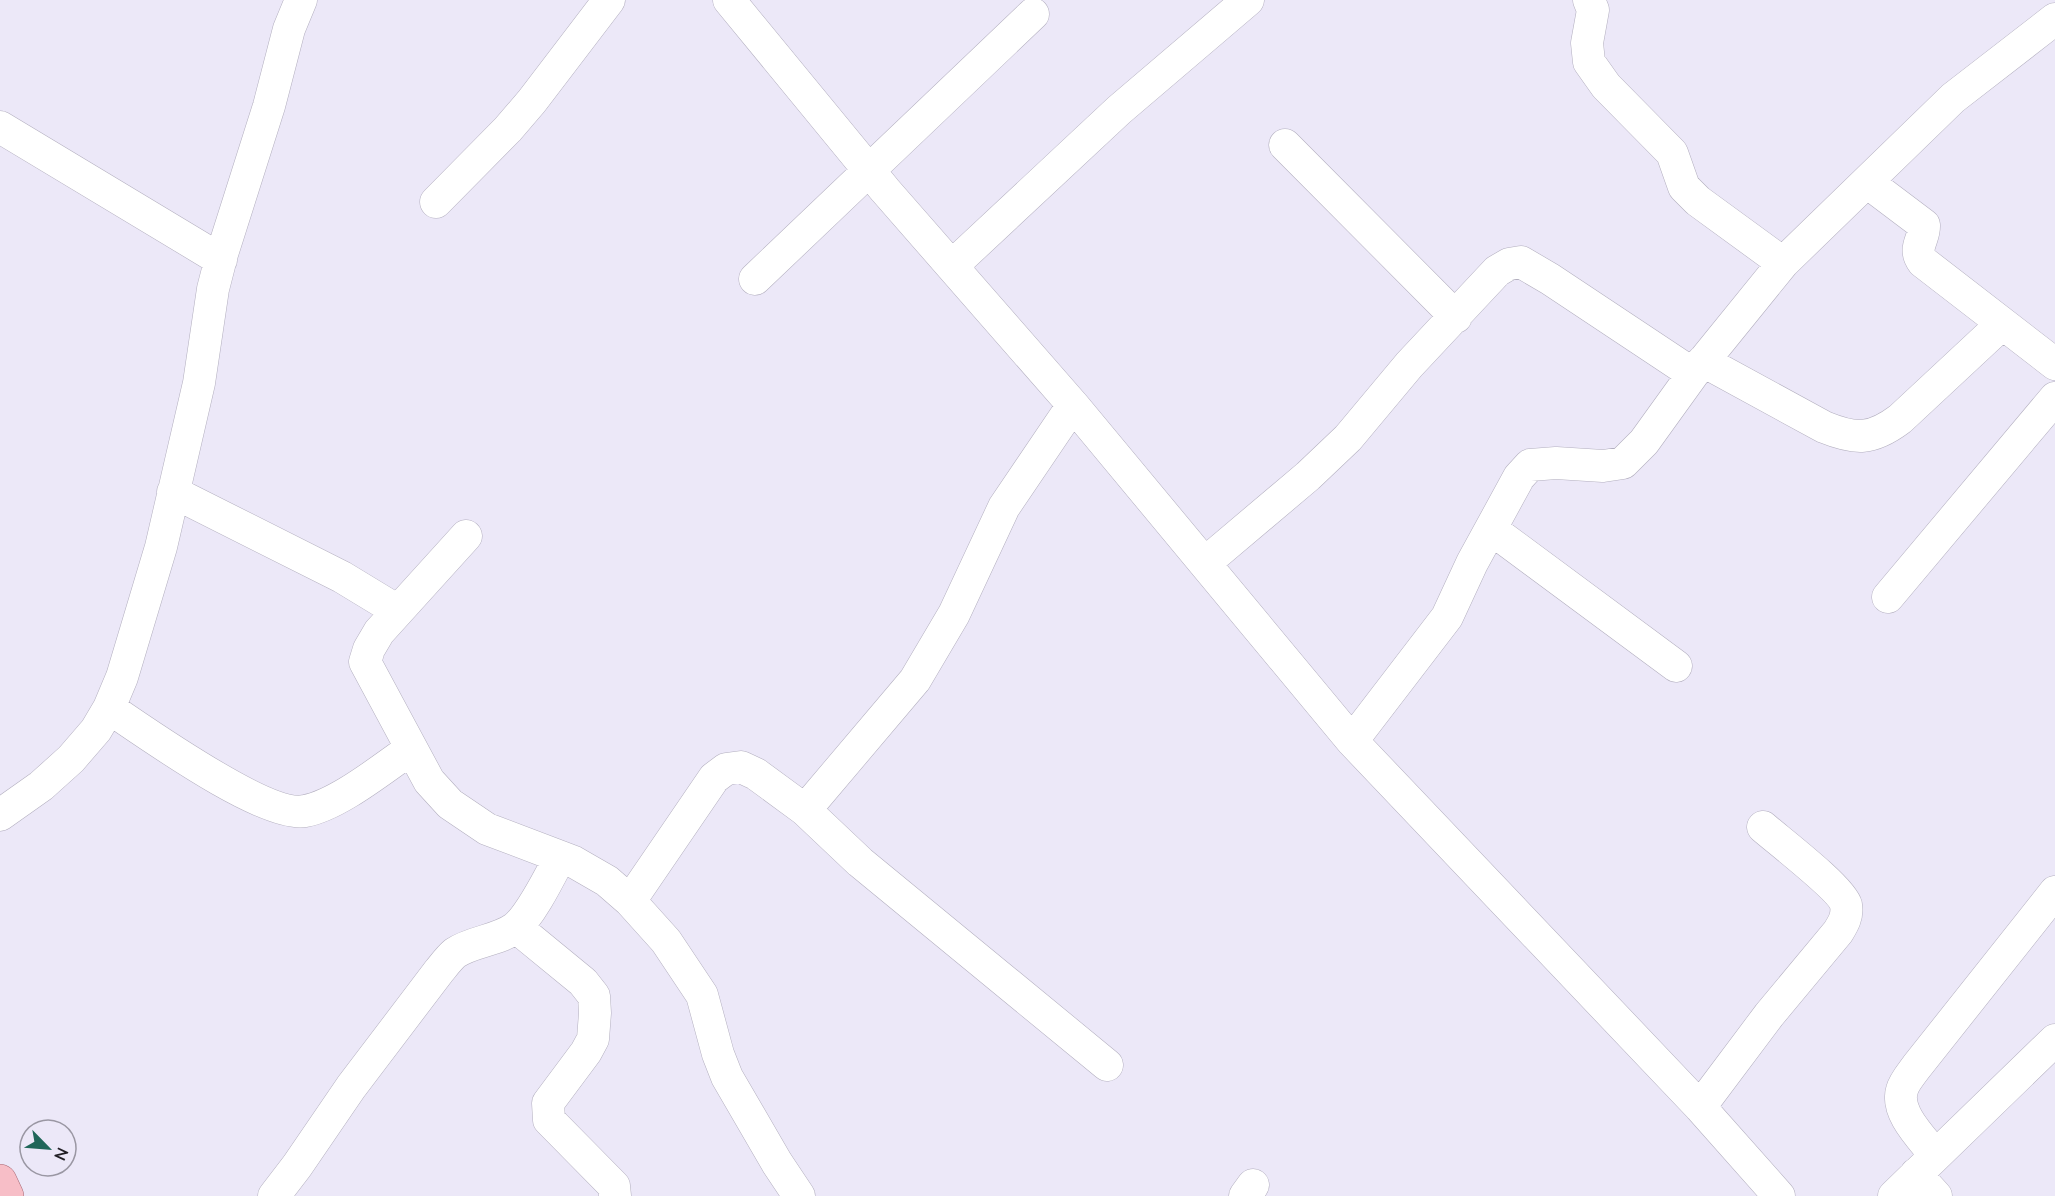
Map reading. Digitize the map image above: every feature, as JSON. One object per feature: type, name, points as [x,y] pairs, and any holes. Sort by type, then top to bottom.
[{"type":"main road","points":[[0,1181],[7,1196]]},
{"type":"street","points":[[0,814],[41,786],[71,759],[96,730],[109,708],[122,677],[161,547],[199,383],[213,289],[221,257],[268,106],[289,29],[301,0]]},
{"type":"street","points":[[436,202],[520,115],[609,0]]},
{"type":"street","points":[[729,0],[868,169],[1073,405],[1352,741],[1700,1107],[1779,1196]]},
{"type":"street","points":[[952,266],[1119,110],[1248,0]]},
{"type":"street","points":[[1589,0],[1593,10],[1587,43],[1589,62],[1606,86],[1672,153],[1684,187],[1698,201],[1783,263]]},
{"type":"street","points":[[755,279],[1033,14]]},
{"type":"street","points":[[1352,741],[1447,617],[1472,564],[1519,477],[1530,465],[1556,463],[1603,466],[1623,463],[1644,442],[1698,368],[1783,263],[1953,98],[2051,28]]},
{"type":"street","points":[[0,127],[221,257]]},
{"type":"street","points":[[1285,145],[1456,317]]},
{"type":"street","points":[[1867,182],[1924,225],[1924,234],[1917,249],[1923,262],[2055,364]]},
{"type":"street","points":[[1205,563],[1308,476],[1348,438],[1409,365],[1497,271],[1509,264],[1521,262],[1698,368],[1824,427],[1845,435],[1860,437],[1887,429],[1900,419],[2002,324]]},
{"type":"street","points":[[1888,597],[2055,398]]},
{"type":"street","points":[[806,810],[915,680],[930,658],[954,615],[1004,507],[1073,405]]},
{"type":"street","points":[[173,492],[311,561],[398,611]]},
{"type":"street","points":[[1491,529],[1676,666]]},
{"type":"street","points":[[466,536],[379,632],[369,649],[365,662],[429,781],[450,804],[487,829],[573,862],[607,881],[630,901],[666,940],[702,995],[727,1077],[799,1196]]},
{"type":"street","points":[[109,708],[206,772],[262,802],[282,809],[303,812],[321,806],[352,789],[411,749]]},
{"type":"street","points":[[630,901],[714,778],[726,769],[741,767],[756,774],[806,810],[868,869],[1107,1065]]},
{"type":"street","points":[[1700,1107],[1756,1032],[1838,932],[1846,918],[1846,904],[1836,890],[1763,827]]},
{"type":"street","points":[[274,1196],[351,1087],[439,970],[454,954],[479,942],[500,936],[516,927],[542,890],[560,857]]},
{"type":"street","points":[[1929,1175],[1904,1114],[1901,1101],[1902,1089],[1917,1066],[2055,892]]},
{"type":"street","points":[[516,927],[583,982],[594,996],[593,1039],[549,1103],[549,1120],[614,1186],[615,1196]]},
{"type":"street","points":[[1894,1196],[1929,1175],[2055,1040]]}]
